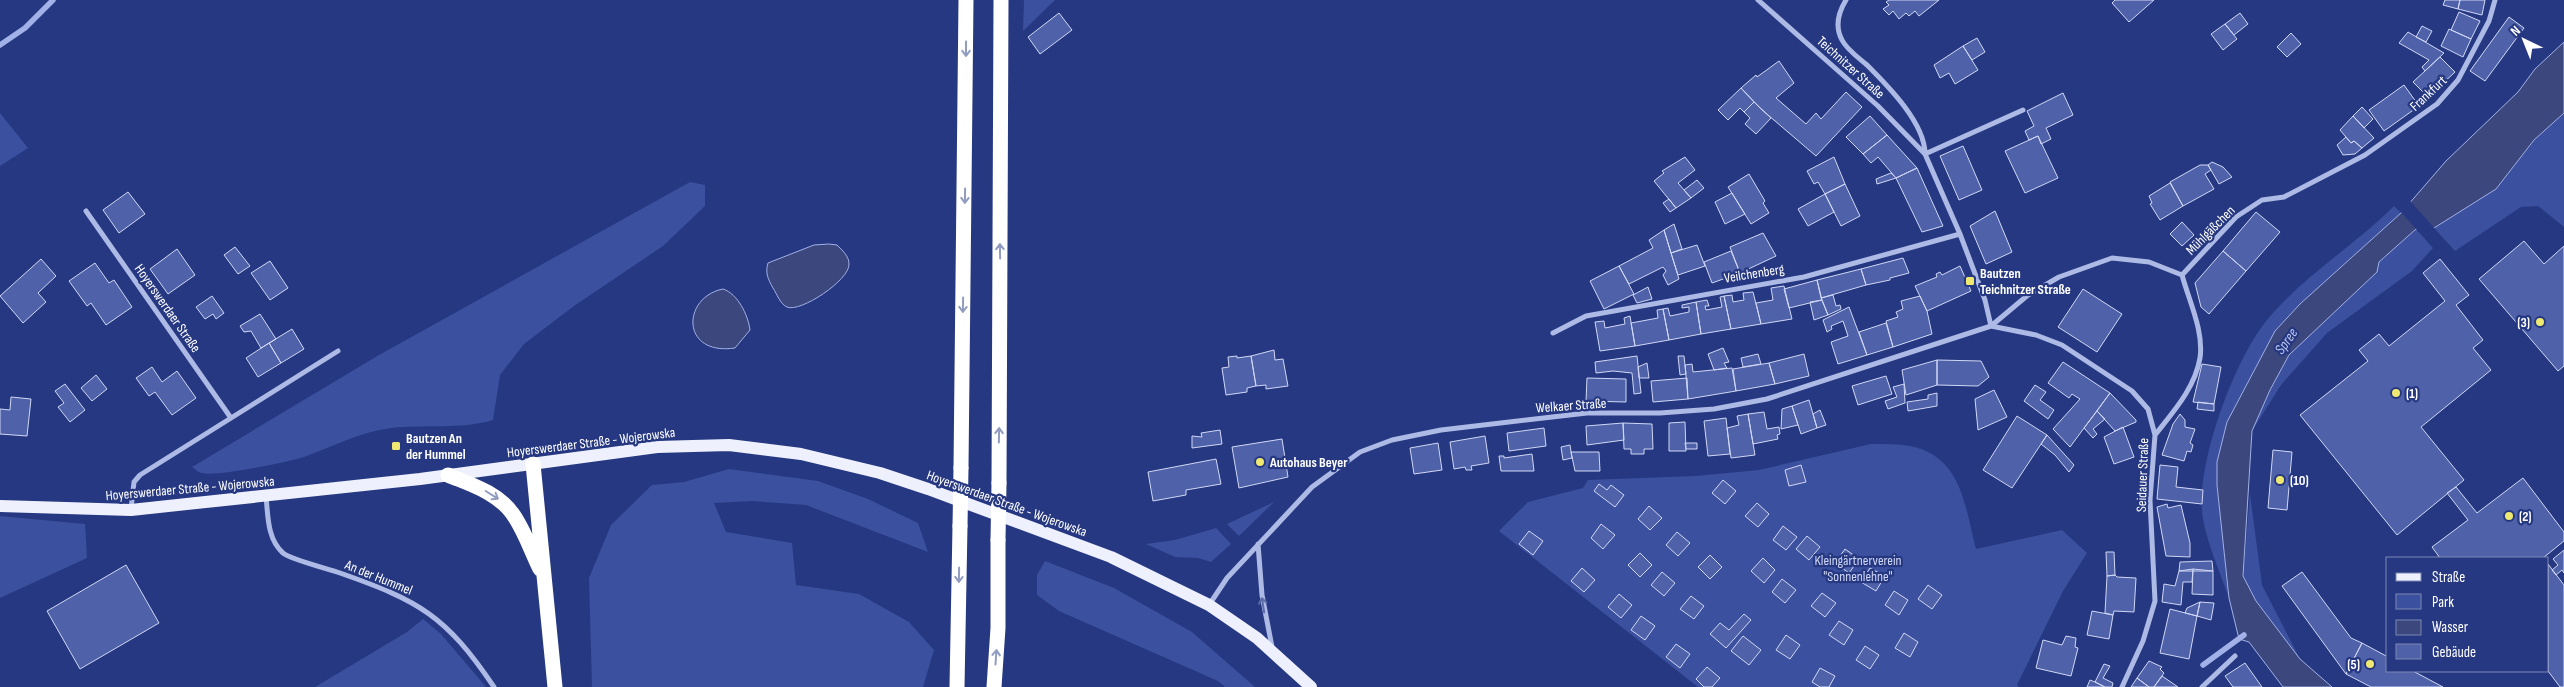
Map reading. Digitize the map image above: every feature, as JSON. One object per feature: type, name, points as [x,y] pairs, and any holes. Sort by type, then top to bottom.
[{"type":"highway","points":[[957,687],[966,0]]},
{"type":"highway","points":[[994,687],[998,628],[1001,0]]},
{"type":"highway","points":[[533,464],[555,687]]},
{"type":"highway","points":[[448,475],[498,499],[512,512],[544,577]]},
{"type":"main road","name":"Hoyerswerdaer Straße - Wojerowska","points":[[0,506],[131,510],[448,475],[666,447],[729,445],[801,454],[880,473],[986,509],[1111,557],[1209,605],[1274,652],[1311,687]]},
{"type":"street","name":"Teichnitzer Straße","points":[[1758,0],[1878,106],[1924,154],[1960,234],[1985,300],[1991,326]]},
{"type":"street","name":"Teichnitzer Straße","points":[[1846,0],[1838,20],[1838,31],[1843,42],[1887,85],[1912,119],[1925,141],[1924,154]]},
{"type":"street","name":"Frankfurt","points":[[2365,155],[2437,104],[2458,80],[2489,21],[2495,0]]},
{"type":"street","points":[[1924,154],[2023,110]]},
{"type":"street","name":"Mühlgäßchen","points":[[2182,275],[2236,218],[2262,200],[2292,193],[2365,155]]},
{"type":"street","name":"Hoyerswerdaer Straße","points":[[86,212],[231,418]]},
{"type":"street","name":"Veilchenberg","points":[[1554,332],[1586,316],[1804,276],[1960,234]]},
{"type":"street","points":[[1991,326],[2028,295],[2059,277],[2112,258],[2149,262],[2182,275],[2199,333],[2200,358],[2192,384],[2155,434]]},
{"type":"street","name":"Seidauer Straße","points":[[1991,326],[2045,339],[2062,346],[2132,391],[2148,409],[2155,434],[2150,500],[2155,601],[2144,641],[2122,687]]},
{"type":"street","name":"Welkaer Straße","points":[[1209,605],[1224,582],[1312,486],[1360,452],[1392,440],[1441,430],[1587,413],[1660,413],[1714,409],[1767,399],[1991,326]]},
{"type":"street","points":[[131,510],[134,482],[140,475],[338,351]]},
{"type":"street","name":"An der Hummel","points":[[266,496],[269,531],[283,554],[400,596],[431,613],[464,645],[494,687]]},
{"type":"street","points":[[1258,544],[1262,601],[1274,652]]},
{"type":"street","points":[[2202,687],[2235,656]]},
{"type":"green space","points":[[1024,0],[1055,0],[1023,31]]},
{"type":"green space","points":[[0,113],[28,148],[0,166]]},
{"type":"green space","points":[[2564,113],[2564,227],[2538,206],[2521,207],[2455,251],[2434,228],[2496,189],[2534,140]]},
{"type":"green space","points":[[690,182],[705,185],[705,206],[663,246],[574,306],[524,344],[500,375],[493,420],[468,425],[404,427],[380,430],[357,436],[304,457],[236,471],[210,474],[198,472],[192,467],[379,355]]},
{"type":"green space","points":[[2394,206],[2401,213],[2300,304],[2275,331],[2227,422],[2217,485],[2229,598],[2205,529],[2202,497],[2211,444],[2219,415],[2230,387],[2254,338],[2281,304],[2312,275],[2379,221]]},
{"type":"green space","points":[[2416,229],[2433,248],[2412,271],[2327,333],[2281,385],[2252,431],[2270,390],[2289,355],[2379,262]]},
{"type":"green space","name":"Kleingärtnerverein \"Sonnenlehne\"","points":[[1871,444],[1910,446],[1927,452],[1941,460],[1951,472],[1964,501],[1976,549],[2062,530],[2087,553],[2063,591],[2017,685],[2019,687],[1698,687],[1499,531],[1528,502],[1583,488],[1588,480],[1695,476],[1759,470]]},
{"type":"green space","points":[[729,469],[818,481],[868,499],[918,523],[928,552],[806,505],[753,501],[714,503],[726,532],[792,543],[796,585],[859,594],[909,622],[934,650],[923,687],[592,687],[589,578],[611,525],[652,485],[684,482]]},
{"type":"green space","points":[[2250,494],[2262,585],[2300,659],[2256,601],[2243,576]]},
{"type":"green space","points":[[1274,502],[1239,536],[1227,524]]},
{"type":"green space","points":[[0,516],[85,524],[87,558],[0,598]]},
{"type":"green space","points":[[1216,528],[1231,544],[1211,562],[1198,558],[1175,557],[1146,544],[1175,540]]},
{"type":"green space","points":[[1045,561],[1114,588],[1192,632],[1255,687],[1225,687],[1218,681],[1059,611],[1037,595],[1037,575]]},
{"type":"green space","points":[[423,619],[441,634],[486,687],[315,687],[407,632]]},
{"type":"water","name":"Spree","points":[[2564,42],[2564,113],[2534,140],[2496,189],[2434,228],[2416,229],[2379,262],[2377,272],[2289,355],[2270,390],[2252,431],[2243,576],[2256,601],[2300,659],[2332,687],[2283,687],[2249,642],[2239,639],[2229,598],[2217,485],[2217,462],[2227,422],[2275,331],[2300,304],[2401,213],[2446,161],[2518,92],[2535,69]]},
{"type":"water","points":[[814,245],[837,245],[849,261],[847,271],[842,278],[823,294],[802,305],[793,308],[782,304],[768,279],[768,263]]},
{"type":"water","points":[[723,289],[738,300],[749,324],[750,330],[735,348],[717,348],[704,343],[696,335],[693,324],[694,313],[700,303],[709,294]]},
{"type":"pier","points":[[2410,201],[2436,230],[2418,231],[2400,211]]},
{"type":"building","points":[[1889,0],[1939,0],[1919,16],[1915,11],[1909,16],[1906,13],[1899,19],[1893,11],[1889,15],[1883,9],[1889,5],[1886,2]]},
{"type":"building","points":[[2115,0],[2154,0],[2129,22],[2112,3]]},
{"type":"building","points":[[2445,0],[2460,0],[2458,9],[2443,5]]},
{"type":"building","points":[[2460,0],[2485,0],[2482,15],[2458,9]]},
{"type":"building","points":[[2459,12],[2480,21],[2471,39],[2451,30]]},
{"type":"building","points":[[1059,13],[1072,30],[1040,54],[1028,37]]},
{"type":"building","points":[[2240,13],[2248,24],[2234,35],[2225,24]]},
{"type":"building","points":[[2509,17],[2524,28],[2485,81],[2470,71]]},
{"type":"building","points":[[2225,24],[2237,39],[2223,50],[2211,34]]},
{"type":"building","points":[[2422,26],[2432,31],[2426,42],[2416,37]]},
{"type":"building","points":[[2449,29],[2471,39],[2463,57],[2441,46]]},
{"type":"building","points":[[2408,32],[2444,53],[2425,71],[2422,67],[2429,60],[2399,43]]},
{"type":"building","points":[[2291,33],[2301,44],[2287,57],[2277,47]]},
{"type":"building","points":[[1977,38],[1985,52],[1972,60],[1963,46]]},
{"type":"building","points":[[1963,46],[1978,70],[1955,84],[1949,73],[1940,78],[1934,65]]},
{"type":"building","points":[[2440,57],[2455,72],[2428,97],[2413,82]]},
{"type":"building","points":[[1779,61],[1794,83],[1776,98],[1806,124],[1816,113],[1821,119],[1846,92],[1862,107],[1816,156],[1761,109],[1741,88],[1756,75],[1757,77]]},
{"type":"building","points":[[2404,85],[2419,106],[2384,131],[2369,110]]},
{"type":"building","points":[[1741,88],[1754,102],[1744,112],[1740,108],[1728,120],[1718,110]]},
{"type":"building","points":[[2063,93],[2073,115],[2046,128],[2051,139],[2041,144],[2038,136],[2029,140],[2025,131],[2034,126],[2027,111]]},
{"type":"building","points":[[1754,102],[1771,118],[1756,134],[1745,124],[1750,118],[1744,112]]},
{"type":"building","points":[[2362,107],[2373,119],[2364,128],[2353,116]]},
{"type":"building","points":[[1870,116],[1887,135],[1863,154],[1846,137]]},
{"type":"building","points":[[2353,116],[2374,138],[2362,148],[2354,141],[2351,143],[2340,130]]},
{"type":"building","points":[[1887,135],[1917,168],[1896,178],[1878,157],[1871,163],[1863,154]]},
{"type":"building","points":[[2038,136],[2058,178],[2025,193],[2005,151]]},
{"type":"building","points":[[2346,137],[2351,143],[2354,141],[2362,148],[2355,154],[2343,155],[2337,145]]},
{"type":"building","points":[[1963,146],[1982,190],[1959,200],[1940,156]]},
{"type":"building","points":[[1685,157],[1695,170],[1678,183],[1691,198],[1676,208],[1654,181],[1664,173],[1662,171]]},
{"type":"building","points":[[1834,157],[1845,184],[1825,194],[1818,182],[1814,184],[1807,171]]},
{"type":"building","points":[[2212,162],[2223,167],[2232,177],[2219,184],[2208,165]]},
{"type":"building","points":[[2200,165],[2208,165],[2211,170],[2205,174],[2214,189],[2183,206],[2170,182]]},
{"type":"building","points":[[1917,168],[1943,226],[1922,232],[1896,178]]},
{"type":"building","points":[[1891,173],[1896,178],[1877,184],[1876,179]]},
{"type":"building","points":[[1749,174],[1765,201],[1763,203],[1769,213],[1751,224],[1728,187]]},
{"type":"building","points":[[1697,180],[1704,188],[1691,198],[1684,190]]},
{"type":"building","points":[[2170,183],[2183,206],[2160,220],[2150,204],[2152,203],[2149,196]]},
{"type":"building","points":[[1845,184],[1860,216],[1841,226],[1825,194]]},
{"type":"building","points":[[128,192],[145,214],[119,233],[103,210]]},
{"type":"building","points":[[1732,193],[1745,214],[1725,224],[1715,202]]},
{"type":"building","points":[[1825,194],[1834,212],[1808,226],[1798,209]]},
{"type":"building","points":[[1669,199],[1676,208],[1670,212],[1663,203]]},
{"type":"building","points":[[1995,211],[2012,252],[1986,264],[1970,226]]},
{"type":"building","points":[[2256,212],[2280,232],[2246,271],[2223,251]]},
{"type":"building","points":[[2182,222],[2194,235],[2182,246],[2170,234]]},
{"type":"building","points":[[1674,224],[1682,249],[1671,253],[1664,230]]},
{"type":"building","points":[[1664,230],[1679,279],[1668,285],[1663,275],[1666,271],[1663,267],[1629,284],[1619,266],[1653,248],[1649,240]]},
{"type":"building","points":[[1763,233],[1776,256],[1740,273],[1730,247]]},
{"type":"building","name":"(3)","points":[[2524,241],[2544,264],[2564,246],[2564,366],[2558,371],[2479,279]]},
{"type":"building","points":[[1697,245],[1705,266],[1678,275],[1671,253]]},
{"type":"building","points":[[235,247],[250,266],[238,274],[224,255]]},
{"type":"building","points":[[177,249],[195,275],[168,294],[150,269]]},
{"type":"building","points":[[1731,251],[1740,273],[1712,283],[1704,262]]},
{"type":"building","points":[[2223,251],[2246,271],[2209,314],[2201,307],[2195,283]]},
{"type":"building","points":[[1903,258],[1909,273],[1890,278],[1890,280],[1866,285],[1861,269]]},
{"type":"building","points":[[41,259],[56,276],[38,293],[46,302],[23,323],[0,296]]},
{"type":"building","name":"(1)","points":[[2440,259],[2469,295],[2456,305],[2483,340],[2473,348],[2491,370],[2421,427],[2464,480],[2397,535],[2300,415],[2368,361],[2359,350],[2379,334],[2389,346],[2445,301],[2423,273]]},
{"type":"building","points":[[270,261],[288,288],[270,300],[251,273]]},
{"type":"building","points":[[95,263],[109,283],[114,280],[132,307],[106,325],[91,303],[87,306],[69,281]]},
{"type":"building","points":[[1619,266],[1634,294],[1604,309],[1590,281]]},
{"type":"building","points":[[1960,266],[1971,291],[1927,311],[1915,286],[1937,277],[1936,274],[1940,272],[1942,275]]},
{"type":"building","points":[[1861,269],[1866,285],[1821,298],[1817,280]]},
{"type":"building","points":[[1817,280],[1822,300],[1789,308],[1784,289]]},
{"type":"building","points":[[1784,286],[1792,319],[1761,324],[1756,303],[1773,300],[1771,288]]},
{"type":"building","points":[[1648,287],[1652,299],[1637,303],[1633,295]]},
{"type":"building","points":[[2083,289],[2122,314],[2097,352],[2058,327]]},
{"type":"building","points":[[1753,292],[1761,324],[1731,329],[1724,296],[1732,295],[1733,302],[1744,300],[1743,293]]},
{"type":"building","points":[[1833,295],[1836,306],[1840,305],[1841,309],[1828,315],[1821,298]]},
{"type":"building","points":[[212,296],[224,313],[216,319],[213,314],[205,319],[196,307]]},
{"type":"building","points":[[1724,296],[1731,329],[1701,334],[1696,302],[1707,300],[1709,306],[1705,306],[1706,310],[1722,307],[1720,297]]},
{"type":"building","points":[[1920,296],[1927,311],[1932,334],[1893,347],[1886,321],[1898,317],[1896,312],[1903,309],[1901,301]]},
{"type":"building","points":[[1822,300],[1828,315],[1814,320],[1810,302]]},
{"type":"building","points":[[1696,302],[1701,334],[1669,340],[1663,309],[1668,308],[1670,316],[1689,312],[1689,307],[1682,308],[1682,305]]},
{"type":"building","points":[[1849,307],[1867,355],[1838,364],[1831,342],[1848,336],[1843,321],[1831,326],[1832,329],[1827,332],[1823,320]]},
{"type":"building","points":[[1663,309],[1669,340],[1635,346],[1631,323],[1658,318],[1657,310]]},
{"type":"building","points":[[260,314],[276,339],[261,348],[251,331],[244,332],[240,326]]},
{"type":"building","points":[[1630,316],[1635,346],[1600,351],[1595,322],[1604,321],[1605,328],[1625,324],[1624,318]]},
{"type":"building","points":[[1886,323],[1893,347],[1867,355],[1859,332]]},
{"type":"building","points":[[292,329],[304,349],[281,363],[269,343]]},
{"type":"building","points":[[269,343],[281,363],[258,377],[246,358]]},
{"type":"building","points":[[1723,348],[1729,362],[1724,363],[1727,368],[1714,370],[1708,354]]},
{"type":"building","points":[[1274,350],[1275,360],[1283,359],[1288,386],[1266,389],[1266,385],[1256,386],[1251,356]]},
{"type":"building","points":[[1758,354],[1761,364],[1743,367],[1741,358]]},
{"type":"building","points":[[1804,354],[1809,376],[1775,384],[1769,363]]},
{"type":"building","points":[[1237,356],[1237,358],[1251,356],[1256,386],[1247,388],[1247,392],[1226,395],[1222,368],[1229,367],[1228,357]]},
{"type":"building","points":[[1637,356],[1641,393],[1634,394],[1632,373],[1613,371],[1596,373],[1595,362]]},
{"type":"building","points":[[1678,356],[1684,356],[1686,374],[1680,375]]},
{"type":"building","points":[[1937,360],[1937,385],[1906,395],[1902,370]]},
{"type":"building","points":[[1937,360],[1981,361],[1989,377],[1978,386],[1937,385]]},
{"type":"building","points":[[2063,362],[2110,393],[2070,447],[2053,429],[2080,399],[2072,394],[2069,398],[2048,383]]},
{"type":"building","points":[[1647,363],[1649,378],[1639,378],[1638,367]]},
{"type":"building","points":[[1769,363],[1775,384],[1736,391],[1733,369]]},
{"type":"building","points":[[1692,364],[1693,372],[1732,368],[1736,391],[1688,399],[1685,365]]},
{"type":"building","points":[[2202,364],[2221,367],[2214,404],[2193,402]]},
{"type":"building","points":[[152,367],[162,382],[177,371],[196,398],[172,415],[155,392],[149,396],[136,378]]},
{"type":"building","points":[[96,375],[107,389],[92,401],[81,388]]},
{"type":"building","points":[[1886,376],[1892,394],[1858,405],[1852,386]]},
{"type":"building","points":[[1587,378],[1626,379],[1626,402],[1586,401]]},
{"type":"building","points":[[1687,378],[1688,399],[1653,402],[1651,381]]},
{"type":"building","points":[[65,384],[85,410],[70,422],[58,407],[64,403],[55,391]]},
{"type":"building","points":[[1904,384],[1905,403],[1888,409],[1885,401],[1897,397],[1893,387]]},
{"type":"building","points":[[2035,385],[2046,392],[2040,400],[2054,410],[2048,419],[2024,401]]},
{"type":"building","points":[[1994,390],[2007,417],[1978,430],[1975,399]]},
{"type":"building","points":[[1937,393],[1937,406],[1908,411],[1907,402],[1928,399],[1928,395]]},
{"type":"building","points":[[2110,393],[2136,422],[2115,431],[2097,411]]},
{"type":"building","points":[[11,397],[31,399],[27,436],[0,434],[0,409],[10,410]]},
{"type":"building","points":[[1809,400],[1817,428],[1801,434],[1792,406]]},
{"type":"building","points":[[2198,402],[2214,404],[2214,411],[2197,409]]},
{"type":"building","points":[[1792,406],[1798,425],[1781,429],[1782,409]]},
{"type":"building","points":[[1820,410],[1826,425],[1817,428],[1813,414]]},
{"type":"building","points":[[2097,411],[2105,419],[2093,429],[2097,434],[2093,438],[2084,428]]},
{"type":"building","points":[[1764,412],[1767,429],[1779,427],[1780,434],[1777,435],[1778,439],[1753,444],[1748,414]]},
{"type":"building","points":[[1748,414],[1755,455],[1731,458],[1727,428],[1739,425],[1737,416]]},
{"type":"building","points":[[2180,414],[2185,420],[2185,427],[2195,429],[2190,443],[2193,445],[2191,452],[2187,451],[2184,461],[2162,455],[2173,424]]},
{"type":"building","points":[[2017,416],[2047,435],[2012,488],[1983,470]]},
{"type":"building","points":[[1726,418],[1730,454],[1708,456],[1704,421]]},
{"type":"building","points":[[1685,422],[1686,451],[1669,451],[1669,423]]},
{"type":"building","points":[[1623,423],[1624,440],[1587,445],[1586,426]]},
{"type":"building","points":[[1623,423],[1652,424],[1653,449],[1644,449],[1644,454],[1631,454],[1631,449],[1624,449]]},
{"type":"building","points":[[2123,427],[2134,457],[2114,464],[2104,437]]},
{"type":"building","points":[[1544,428],[1546,446],[1509,451],[1507,433]]},
{"type":"building","points":[[1220,430],[1222,444],[1192,448],[1192,436],[1202,437],[1201,433]]},
{"type":"building","points":[[2047,435],[2074,465],[2069,472],[2055,455],[2041,444]]},
{"type":"building","points":[[1485,436],[1489,463],[1471,466],[1472,470],[1466,470],[1465,467],[1454,469],[1450,442]]},
{"type":"building","name":"Autohaus Beyer","points":[[1282,439],[1288,477],[1239,488],[1232,447]]},
{"type":"building","points":[[1438,443],[1442,470],[1414,474],[1410,448]]},
{"type":"building","points":[[1685,443],[1697,443],[1697,449],[1686,449]]},
{"type":"building","points":[[1570,445],[1572,458],[1563,460],[1561,447]]},
{"type":"building","name":"(10)","points":[[2273,450],[2292,452],[2287,510],[2268,508]]},
{"type":"building","points":[[1571,452],[1599,452],[1600,471],[1575,471]]},
{"type":"building","points":[[1532,454],[1534,471],[1501,471],[1499,456],[1504,456],[1504,458]]},
{"type":"building","points":[[1216,459],[1221,484],[1186,490],[1186,495],[1153,501],[1148,472]]},
{"type":"building","points":[[1801,465],[1806,482],[1789,486],[1785,470]]},
{"type":"building","points":[[2160,465],[2178,467],[2176,487],[2203,490],[2202,504],[2157,499]]},
{"type":"building","name":"(2)","points":[[2523,478],[2564,532],[2564,541],[2544,557],[2439,557],[2432,547],[2468,520],[2447,493],[2456,487],[2477,513]]},
{"type":"building","points":[[1723,480],[1736,491],[1725,504],[1712,493]]},
{"type":"building","points":[[1599,484],[1607,490],[1611,485],[1624,495],[1615,507],[1594,491]]},
{"type":"building","points":[[1757,503],[1769,514],[1758,527],[1745,516]]},
{"type":"building","points":[[2167,504],[2168,508],[2181,505],[2190,543],[2190,557],[2166,556],[2157,507]]},
{"type":"building","points":[[1649,506],[1662,518],[1650,530],[1638,519]]},
{"type":"building","points":[[1601,524],[1615,535],[1603,549],[1591,538]]},
{"type":"building","points":[[1783,526],[1797,537],[1786,550],[1773,540]]},
{"type":"building","points":[[1529,531],[1543,541],[1533,555],[1519,544]]},
{"type":"building","points":[[1677,532],[1690,543],[1678,556],[1666,545]]},
{"type":"building","points":[[1807,536],[1820,547],[1809,560],[1796,549]]},
{"type":"building","points":[[1845,549],[1859,559],[1849,573],[1835,563]]},
{"type":"building","points":[[2564,550],[2564,573],[2562,570],[2556,575],[2552,570],[2558,565],[2553,559]]},
{"type":"building","points":[[2106,552],[2114,552],[2115,575],[2107,576]]},
{"type":"building","points":[[1640,553],[1652,565],[1640,577],[1628,565]]},
{"type":"building","points":[[1710,555],[1722,567],[1710,579],[1698,567]]},
{"type":"building","points":[[1763,558],[1775,570],[1764,583],[1751,571]]},
{"type":"building","points":[[2212,561],[2213,571],[2179,571],[2180,562]]},
{"type":"building","points":[[126,565],[159,623],[80,669],[47,611]]},
{"type":"building","points":[[2549,565],[2564,585],[2564,687],[2560,687],[2549,672]]},
{"type":"building","points":[[1582,568],[1595,580],[1584,592],[1571,581]]},
{"type":"building","points":[[1870,568],[1885,576],[1876,591],[1861,582]]},
{"type":"building","points":[[2193,569],[2213,571],[2213,595],[2192,594]]},
{"type":"building","points":[[2193,569],[2192,582],[2183,582],[2181,605],[2162,602],[2164,584],[2175,586],[2179,571]]},
{"type":"building","points":[[1662,572],[1675,583],[1664,596],[1651,585]]},
{"type":"building","points":[[2302,572],[2351,638],[2362,643],[2346,674],[2282,586]]},
{"type":"building","points":[[2115,575],[2117,577],[2136,578],[2134,612],[2114,611],[2113,615],[2105,613],[2107,576]]},
{"type":"building","points":[[1782,579],[1796,590],[1785,603],[1772,592]]},
{"type":"building","points":[[1928,585],[1942,595],[1932,609],[1918,599]]},
{"type":"building","points":[[1894,591],[1908,600],[1899,615],[1885,605]]},
{"type":"building","points":[[1822,593],[1836,603],[1825,617],[1811,606]]},
{"type":"building","points":[[1619,594],[1632,605],[1621,618],[1608,607]]},
{"type":"building","points":[[1691,596],[1704,606],[1694,619],[1680,609]]},
{"type":"building","points":[[2200,602],[2214,603],[2211,620],[2197,616]]},
{"type":"building","points":[[2200,602],[2197,616],[2185,613],[2187,608]]},
{"type":"building","points":[[2170,609],[2197,616],[2189,659],[2160,653]]},
{"type":"building","points":[[2092,611],[2113,615],[2109,639],[2087,635]]},
{"type":"building","points":[[1744,614],[1751,620],[1726,648],[1710,634],[1720,623],[1729,630]]},
{"type":"building","points":[[1641,616],[1655,626],[1645,640],[1631,630]]},
{"type":"building","points":[[1839,621],[1853,630],[1844,645],[1829,635]]},
{"type":"building","points":[[1904,633],[1918,642],[1910,657],[1895,648]]},
{"type":"building","points":[[1786,635],[1800,645],[1790,659],[1776,650]]},
{"type":"building","points":[[1743,636],[1761,650],[1749,665],[1731,651]]},
{"type":"building","points":[[2066,636],[2076,638],[2075,647],[2078,648],[2071,676],[2036,668],[2043,640],[2062,645]]},
{"type":"building","name":"(5)","points":[[2362,643],[2386,656],[2386,672],[2415,672],[2443,687],[2371,687],[2346,674]]},
{"type":"building","points":[[1676,644],[1690,654],[1680,668],[1666,657]]},
{"type":"building","points":[[1865,646],[1879,655],[1870,669],[1856,660]]},
{"type":"building","points":[[2149,661],[2162,667],[2160,669],[2164,673],[2154,687],[2149,687],[2137,678]]},
{"type":"building","points":[[2245,663],[2262,687],[2233,687],[2225,676]]},
{"type":"building","points":[[2104,664],[2110,666],[2103,678],[2113,683],[2112,687],[2105,687],[2095,682]]},
{"type":"building","points":[[1707,667],[1720,678],[1712,687],[1704,687],[1696,679]]},
{"type":"building","points":[[1820,668],[1835,676],[1829,687],[1820,687],[1812,682]]},
{"type":"building","points":[[2162,676],[2178,687],[2154,687]]},
{"type":"building","points":[[2137,678],[2149,687],[2131,687]]},
{"type":"building","points":[[2090,680],[2095,682],[2105,687],[2087,687]]},
{"type":"waterway","points":[[0,45],[25,28],[53,0]]},
{"type":"waterway","points":[[2203,665],[2244,635]]},
{"type":"place","name":"Bautzen Teichnitzer Straße","points":[[1970,281]]},
{"type":"place","name":"(3)","points":[[2540,322]]},
{"type":"place","name":"(1)","points":[[2396,393]]},
{"type":"place","name":"Bautzen An der Hummel","points":[[396,446]]},
{"type":"place","name":"Autohaus Beyer","points":[[1260,462]]},
{"type":"place","name":"(10)","points":[[2280,480]]},
{"type":"place","name":"(2)","points":[[2509,516]]},
{"type":"place","name":"(5)","points":[[2370,664]]}]
